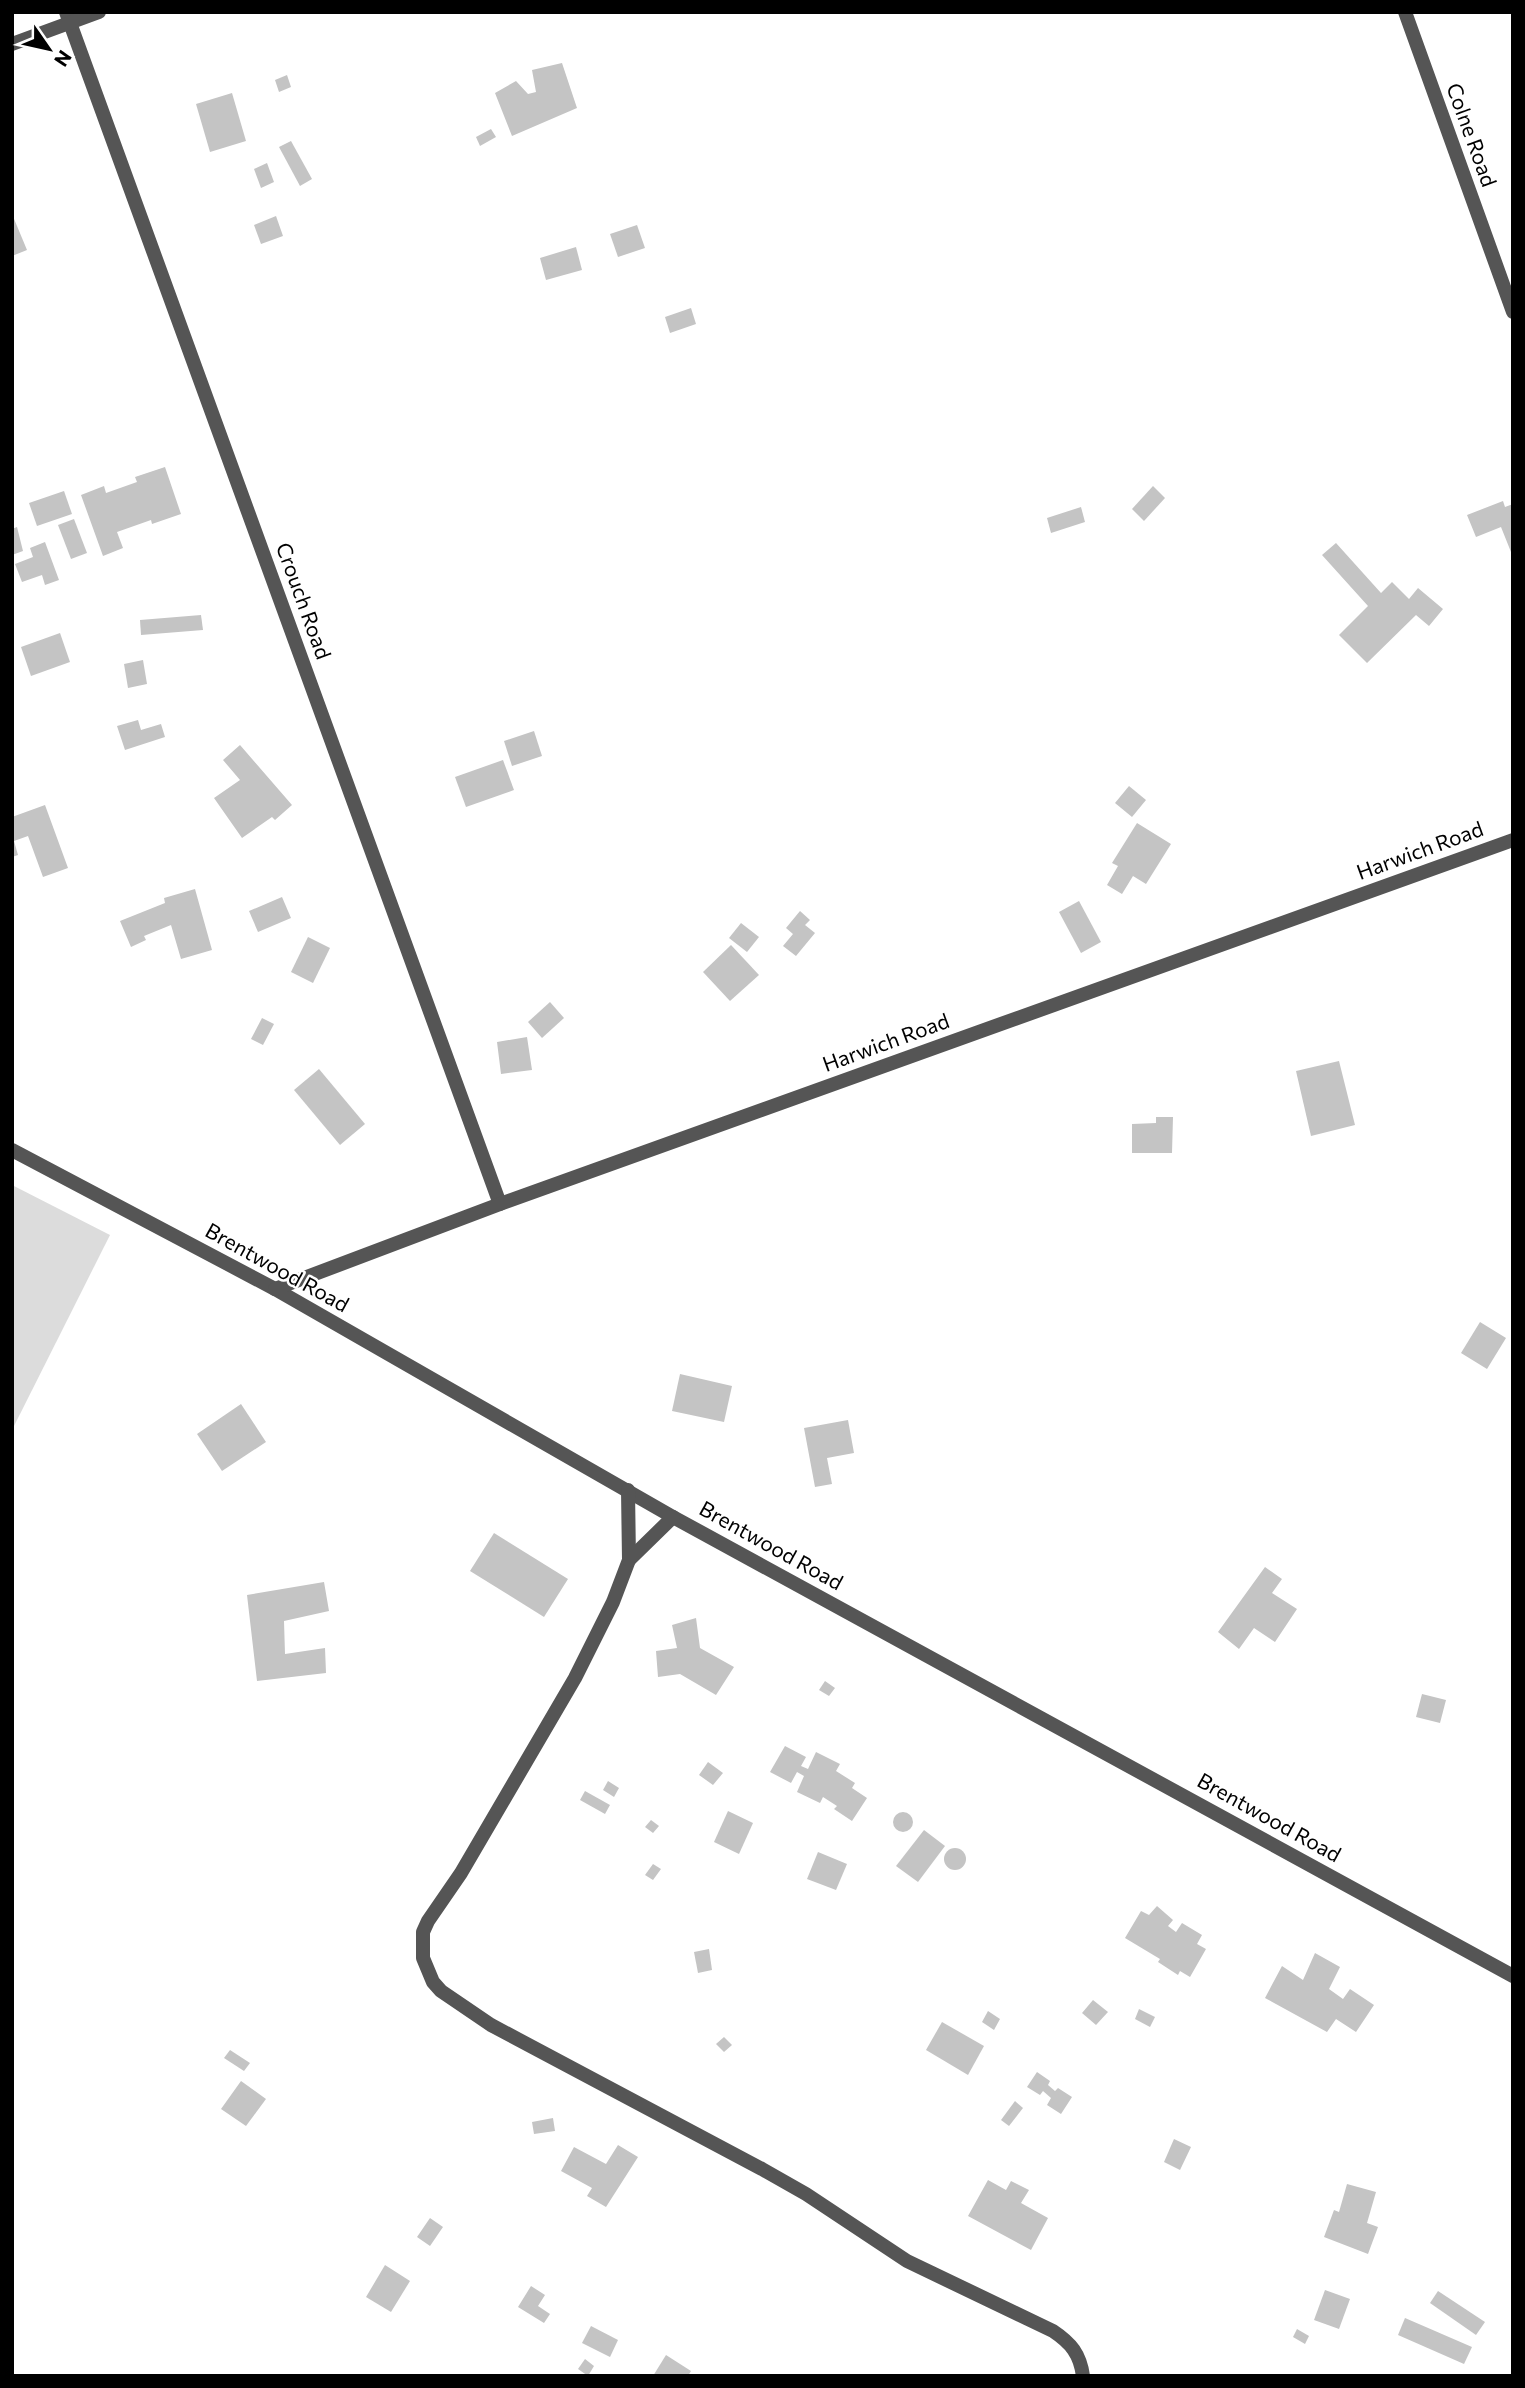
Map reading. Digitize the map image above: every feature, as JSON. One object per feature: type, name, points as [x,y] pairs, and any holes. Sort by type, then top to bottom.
[{"type":"street","points":[[12,44],[68,18],[99,12]]},
{"type":"street","name":"Colne Road","points":[[1405,12],[1513,312]]},
{"type":"street","name":"Crouch Road","points":[[68,18],[500,1204]]},
{"type":"street","name":"Harwich Road","points":[[275,1289],[500,1204],[1513,840]]},
{"type":"street","name":"Brentwood Road","points":[[12,1150],[275,1289],[673,1517],[1513,1976]]},
{"type":"street","points":[[628,1490],[629,1560],[613,1602],[575,1678],[461,1873],[423,1932],[423,1958],[433,1982],[454,2001],[491,2025],[762,2169],[806,2194],[907,2261],[1053,2331],[1066,2339],[1076,2350],[1083,2376]]},
{"type":"street","points":[[629,1560],[673,1517]]},
{"type":"shaded area","points":[[12,1185],[110,1235],[12,1430]]},
{"type":"building","points":[[562,63],[577,108],[512,136],[495,93],[516,81],[528,94],[536,92],[532,70]]},
{"type":"building","points":[[287,75],[291,87],[279,92],[275,80]]},
{"type":"building","points":[[232,93],[246,141],[210,152],[196,104]]},
{"type":"building","points":[[491,129],[496,137],[480,146],[476,137]]},
{"type":"building","points":[[291,141],[312,179],[300,186],[279,147]]},
{"type":"building","points":[[267,163],[274,182],[261,188],[254,169]]},
{"type":"building","points":[[12,214],[27,250],[12,256]]},
{"type":"building","points":[[276,216],[283,236],[261,244],[254,225]]},
{"type":"building","points":[[637,225],[645,248],[618,257],[610,234]]},
{"type":"building","points":[[576,247],[582,270],[546,280],[540,258]]},
{"type":"building","points":[[691,308],[696,324],[670,333],[665,317]]},
{"type":"building","points":[[165,467],[181,514],[152,524],[151,520],[117,532],[123,548],[103,556],[81,495],[104,486],[106,493],[137,482],[135,477]]},
{"type":"building","points":[[1153,486],[1165,498],[1144,521],[1132,509]]},
{"type":"building","points":[[64,491],[72,514],[37,526],[29,503]]},
{"type":"building","points":[[1503,501],[1505,507],[1513,504],[1513,557],[1501,527],[1476,537],[1467,515]]},
{"type":"building","points":[[1081,507],[1085,522],[1051,533],[1047,518]]},
{"type":"building","points":[[74,519],[87,553],[71,559],[58,525]]},
{"type":"building","points":[[17,527],[23,551],[12,555],[12,529]]},
{"type":"building","points":[[45,542],[59,580],[45,585],[42,575],[22,582],[15,564],[33,557],[30,548]]},
{"type":"building","points":[[1336,543],[1381,593],[1392,582],[1409,599],[1418,588],[1443,609],[1429,626],[1416,615],[1367,663],[1339,635],[1368,606],[1322,555]]},
{"type":"building","points":[[201,615],[203,630],[141,635],[140,620]]},
{"type":"building","points":[[60,633],[70,662],[31,676],[21,647]]},
{"type":"building","points":[[143,660],[147,684],[128,688],[124,664]]},
{"type":"building","points":[[138,720],[141,730],[161,724],[165,737],[125,750],[117,726]]},
{"type":"building","points":[[534,731],[542,756],[512,766],[504,741]]},
{"type":"building","points":[[240,745],[292,805],[275,820],[272,817],[242,838],[214,798],[240,780],[223,760]]},
{"type":"building","points":[[503,760],[514,790],[466,807],[455,777]]},
{"type":"building","points":[[1129,786],[1146,800],[1132,817],[1115,803]]},
{"type":"building","points":[[45,805],[68,868],[43,877],[28,836],[14,841],[18,855],[12,857],[12,817]]},
{"type":"building","points":[[1137,823],[1171,844],[1146,884],[1133,876],[1122,894],[1107,885],[1118,866],[1112,863]]},
{"type":"building","points":[[195,889],[212,950],[181,959],[171,925],[144,936],[146,940],[131,947],[120,921],[165,903],[164,898]]},
{"type":"building","points":[[282,897],[291,918],[258,932],[249,911]]},
{"type":"building","points":[[1079,901],[1101,942],[1081,953],[1059,912]]},
{"type":"building","points":[[800,911],[810,920],[805,925],[815,933],[796,956],[783,946],[793,934],[786,928]]},
{"type":"building","points":[[741,923],[759,937],[747,952],[729,938]]},
{"type":"building","points":[[308,937],[330,948],[313,983],[291,972]]},
{"type":"building","points":[[731,945],[759,975],[730,1001],[703,972]]},
{"type":"building","points":[[550,1002],[564,1018],[542,1038],[528,1022]]},
{"type":"building","points":[[262,1018],[274,1024],[263,1045],[251,1039]]},
{"type":"building","points":[[527,1037],[532,1070],[501,1074],[497,1042]]},
{"type":"building","points":[[1339,1061],[1355,1125],[1311,1136],[1296,1071]]},
{"type":"building","points":[[319,1069],[365,1124],[340,1145],[294,1090]]},
{"type":"building","points":[[1156,1117],[1173,1117],[1172,1153],[1132,1153],[1132,1124],[1156,1123]]},
{"type":"building","points":[[1480,1322],[1506,1338],[1487,1369],[1461,1353]]},
{"type":"building","points":[[680,1374],[732,1386],[724,1422],[672,1411]]},
{"type":"building","points":[[241,1404],[266,1442],[222,1471],[197,1434]]},
{"type":"building","points":[[848,1420],[854,1453],[827,1458],[832,1484],[815,1487],[804,1428]]},
{"type":"building","points":[[494,1533],[568,1579],[544,1617],[470,1571]]},
{"type":"building","points":[[1265,1567],[1282,1579],[1272,1593],[1297,1609],[1275,1642],[1254,1628],[1239,1649],[1218,1632]]},
{"type":"building","points":[[324,1582],[329,1611],[284,1621],[285,1654],[325,1648],[326,1673],[257,1681],[247,1595]]},
{"type":"building","points":[[696,1618],[700,1648],[734,1667],[716,1695],[680,1674],[658,1677],[656,1651],[677,1648],[672,1625]]},
{"type":"building","points":[[825,1681],[835,1688],[829,1696],[819,1690]]},
{"type":"building","points":[[1422,1694],[1446,1700],[1440,1723],[1416,1717]]},
{"type":"building","points":[[785,1746],[806,1757],[801,1766],[808,1769],[816,1752],[840,1764],[836,1771],[855,1783],[852,1788],[867,1798],[852,1821],[834,1809],[837,1806],[823,1797],[820,1803],[797,1792],[804,1776],[797,1772],[791,1783],[770,1772]]},
{"type":"building","points":[[708,1762],[723,1773],[713,1785],[699,1775]]},
{"type":"building","points":[[608,1781],[619,1788],[614,1797],[603,1790]]},
{"type":"building","points":[[585,1791],[610,1805],[605,1814],[580,1800]]},
{"type":"building","points":[[728,1811],[753,1823],[739,1854],[714,1842]]},
{"type":"building","points":[[899,1812],[907,1812],[913,1822],[907,1832],[899,1832],[893,1826],[893,1818]]},
{"type":"building","points":[[651,1820],[659,1826],[653,1833],[645,1827]]},
{"type":"building","points":[[924,1830],[945,1846],[918,1882],[896,1866]]},
{"type":"building","points":[[955,1848],[965,1855],[966,1859],[959,1869],[955,1870],[945,1863],[944,1859],[951,1849]]},
{"type":"building","points":[[818,1852],[847,1864],[836,1890],[807,1879]]},
{"type":"building","points":[[653,1864],[661,1869],[653,1880],[645,1875]]},
{"type":"building","points":[[1157,1906],[1173,1920],[1168,1926],[1176,1932],[1182,1923],[1202,1935],[1197,1944],[1206,1949],[1190,1977],[1180,1971],[1178,1975],[1158,1962],[1160,1959],[1125,1938],[1141,1911],[1149,1915]]},
{"type":"building","points":[[709,1949],[712,1970],[698,1973],[694,1952]]},
{"type":"building","points":[[1315,1953],[1340,1967],[1329,1989],[1343,1999],[1350,1989],[1374,2005],[1356,2032],[1336,2019],[1327,2032],[1265,1998],[1282,1966],[1303,1980]]},
{"type":"building","points":[[1093,2000],[1108,2012],[1096,2025],[1082,2013]]},
{"type":"building","points":[[1139,2009],[1155,2017],[1150,2027],[1135,2019]]},
{"type":"building","points":[[988,2011],[1000,2019],[994,2030],[982,2022]]},
{"type":"building","points":[[942,2022],[984,2046],[968,2075],[926,2050]]},
{"type":"building","points":[[724,2037],[732,2045],[724,2052],[716,2044]]},
{"type":"building","points":[[230,2050],[250,2063],[244,2071],[224,2058]]},
{"type":"building","points":[[1037,2072],[1050,2081],[1048,2085],[1055,2091],[1058,2088],[1072,2097],[1061,2114],[1047,2105],[1051,2098],[1043,2091],[1040,2095],[1027,2087]]},
{"type":"building","points":[[241,2081],[266,2099],[246,2126],[221,2109]]},
{"type":"building","points":[[1015,2101],[1023,2108],[1009,2126],[1001,2120]]},
{"type":"building","points":[[553,2118],[555,2131],[534,2134],[532,2122]]},
{"type":"building","points":[[1174,2139],[1191,2147],[1180,2170],[1164,2162]]},
{"type":"building","points":[[618,2145],[638,2157],[606,2207],[587,2196],[592,2188],[561,2171],[574,2147],[606,2164]]},
{"type":"building","points":[[988,2180],[1006,2190],[1011,2181],[1029,2190],[1021,2203],[1048,2218],[1031,2250],[968,2216]]},
{"type":"building","points":[[1347,2184],[1376,2192],[1367,2223],[1378,2227],[1368,2254],[1324,2237],[1334,2210],[1339,2212]]},
{"type":"building","points":[[430,2218],[443,2227],[430,2246],[417,2237]]},
{"type":"building","points":[[385,2265],[410,2281],[391,2312],[366,2297]]},
{"type":"building","points":[[531,2286],[545,2295],[538,2306],[550,2314],[544,2323],[518,2307]]},
{"type":"building","points":[[1325,2290],[1350,2299],[1339,2329],[1314,2320]]},
{"type":"building","points":[[1438,2291],[1485,2322],[1476,2335],[1430,2303]]},
{"type":"building","points":[[1405,2318],[1472,2347],[1464,2364],[1398,2335]]},
{"type":"building","points":[[591,2326],[618,2340],[610,2357],[582,2343]]},
{"type":"building","points":[[1297,2329],[1309,2336],[1305,2344],[1293,2337]]},
{"type":"building","points":[[666,2355],[691,2371],[688,2376],[653,2376]]},
{"type":"building","points":[[585,2359],[594,2366],[588,2376],[578,2369]]}]
